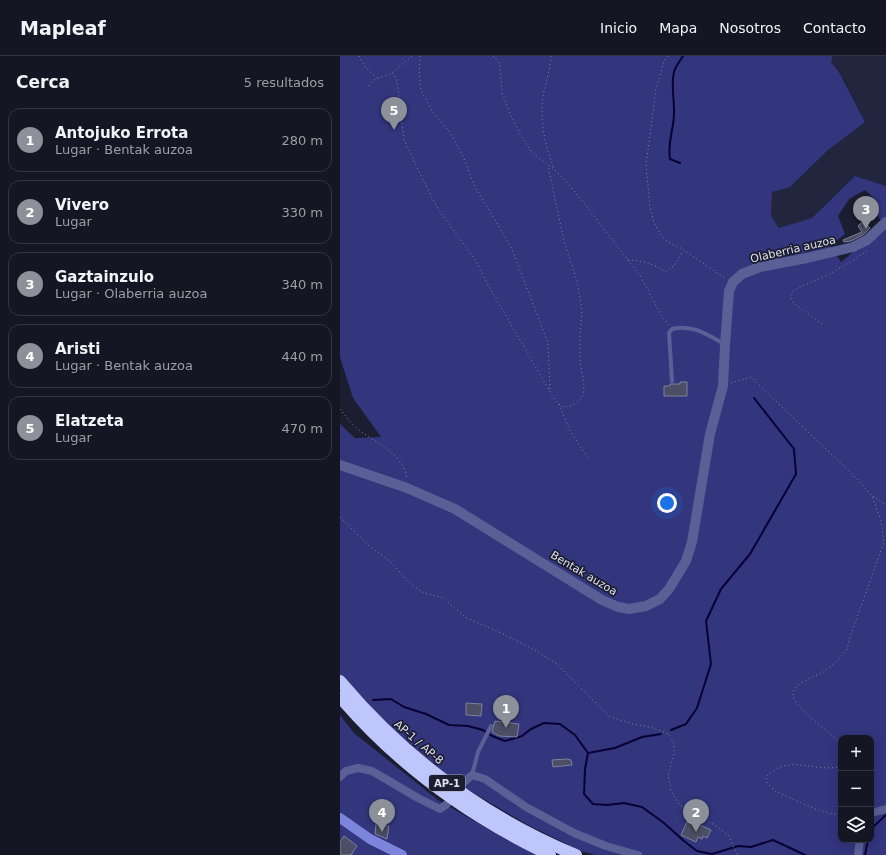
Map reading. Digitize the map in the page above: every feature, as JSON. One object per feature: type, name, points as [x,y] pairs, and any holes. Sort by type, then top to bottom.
[{"type":"highway","name":"AP-1 / AP-8","points":[[340,681],[396,740],[419,761],[457,790],[517,828],[538,839],[576,855]]},
{"type":"highway","name":"AP-1","points":[[340,696],[365,724],[395,753],[432,784],[491,824],[550,855]]},
{"type":"main road","points":[[340,818],[370,839],[397,854]]},
{"type":"street","name":"Olaberria auzoa","points":[[733,282],[742,274],[760,267],[853,247],[867,240],[886,222]]},
{"type":"street","points":[[723,386],[729,291],[733,282]]},
{"type":"street","name":"Bentak auzoa","points":[[340,465],[408,488],[455,509],[602,600],[618,607],[629,609],[646,606],[660,599],[669,588],[686,561],[692,542],[710,434],[723,386]]},
{"type":"street","points":[[340,777],[346,771],[358,768],[372,771],[440,809],[447,804]]},
{"type":"street","points":[[462,784],[472,775],[485,779],[526,807],[574,833],[606,846],[638,855]]},
{"type":"street","points":[[874,812],[886,809]]},
{"type":"street","points":[[858,855],[860,843]]},
{"type":"lane","points":[[672,380],[669,333],[672,329],[691,328],[707,334],[725,345]]},
{"type":"lane","points":[[472,775],[478,752],[491,726]]},
{"type":"path","points":[[359,56],[366,68],[377,78]]},
{"type":"path","points":[[369,86],[377,78],[392,73],[412,56]]},
{"type":"path","points":[[420,56],[419,72],[421,90],[432,111],[449,131],[463,156],[474,185],[512,249],[548,343],[550,391]]},
{"type":"path","points":[[493,56],[500,65],[502,92],[510,114],[521,136],[534,155],[554,169],[584,203],[641,277],[661,315],[672,329]]},
{"type":"path","points":[[551,56],[548,79],[543,99],[543,115],[546,146],[554,169]]},
{"type":"path","points":[[668,56],[664,61],[656,89],[646,165],[650,207],[654,222],[662,237],[670,244],[684,250],[723,278],[733,282]]},
{"type":"path","points":[[392,73],[396,78],[398,89],[404,140],[424,182],[438,208],[476,261],[507,318],[558,404],[568,429],[589,460]]},
{"type":"path","points":[[548,166],[564,241],[577,282],[582,310],[580,361],[584,384],[583,396],[577,402],[565,407],[558,404]]},
{"type":"path","points":[[822,324],[793,303],[791,298],[793,291],[826,276],[866,252],[869,248]]},
{"type":"path","points":[[628,260],[648,262],[665,272],[674,266],[684,250]]},
{"type":"path","points":[[723,386],[743,378],[751,377],[859,481],[872,496],[886,505]]},
{"type":"path","points":[[340,409],[354,425],[395,454],[406,471],[408,488]]},
{"type":"path","points":[[838,741],[800,708],[794,700],[793,694],[796,686],[804,680],[824,672],[846,650],[884,542],[881,521],[872,496]]},
{"type":"path","points":[[340,517],[368,545],[392,563],[406,580],[422,592],[443,598],[465,617],[533,649],[558,664],[610,717],[633,724],[650,727],[669,734],[674,744],[674,755],[668,775],[671,791],[680,805],[729,836],[737,855]]},
{"type":"path","points":[[838,767],[833,768],[793,764],[784,765],[773,769],[766,777],[767,783],[775,791],[815,809],[838,814]]},
{"type":"shaded area","points":[[340,56],[833,56],[831,62],[839,72],[865,122],[828,150],[790,187],[772,192],[771,216],[779,228],[812,218],[855,176],[886,186],[886,855],[595,855],[581,851],[526,824],[436,771],[385,727],[340,676],[340,424],[355,438],[381,437],[353,398],[340,357]],"holes":[[[865,190],[877,201],[876,214],[885,225],[841,262],[830,246],[845,234],[838,216],[849,199]]]},
{"type":"shaded area","points":[[833,56],[886,56],[886,186],[855,176],[812,218],[779,228],[771,217],[772,192],[790,187],[828,150],[865,122],[840,72],[831,62]]},
{"type":"shaded area","points":[[340,715],[354,733],[438,800],[507,840],[544,855],[340,855]]},
{"type":"building","points":[[863,221],[870,228],[863,235],[851,241],[844,242],[843,240],[862,232],[858,226]]},
{"type":"building","points":[[680,382],[687,382],[687,396],[664,396],[664,386],[670,386],[670,384],[680,384]]},
{"type":"building","points":[[466,703],[482,704],[481,716],[466,715]]},
{"type":"building","points":[[495,721],[519,724],[517,737],[499,736],[492,732]]},
{"type":"building","points":[[552,760],[571,760],[572,765],[553,767]]},
{"type":"building","points":[[687,822],[697,826],[698,824],[711,830],[707,838],[703,836],[702,839],[698,837],[696,842],[681,835]]},
{"type":"building","points":[[376,824],[389,826],[387,839],[375,834]]},
{"type":"building","points":[[344,836],[357,846],[351,855],[340,855],[340,842]]},
{"type":"waterway","points":[[680,163],[670,159],[669,153],[674,116],[673,77],[675,68],[683,56]]},
{"type":"waterway","points":[[671,730],[686,724],[697,708],[711,664],[706,621],[721,589],[750,554],[796,474],[794,449],[754,398]]},
{"type":"waterway","points":[[373,700],[391,699],[404,707],[426,714],[449,725],[468,726],[483,730],[492,736],[505,741],[522,736],[531,729],[544,723],[560,724],[575,735],[588,753],[585,769],[584,794],[593,804],[607,805],[624,803],[642,807],[664,823],[697,851],[712,854],[738,846],[751,847],[773,840],[805,855]]},
{"type":"waterway","points":[[588,753],[615,748],[642,737],[661,734]]},
{"type":"waterway","points":[[874,826],[886,815]]},
{"type":"waterway","points":[[865,855],[867,843]]},
{"type":"place","name":"Elatzeta","points":[[394,130]]},
{"type":"place","name":"Gaztainzulo","points":[[866,229]]},
{"type":"place","name":"Antojuko Errota","points":[[506,728]]},
{"type":"place","name":"Aristi","points":[[382,832]]},
{"type":"place","name":"Vivero","points":[[696,832]]}]
